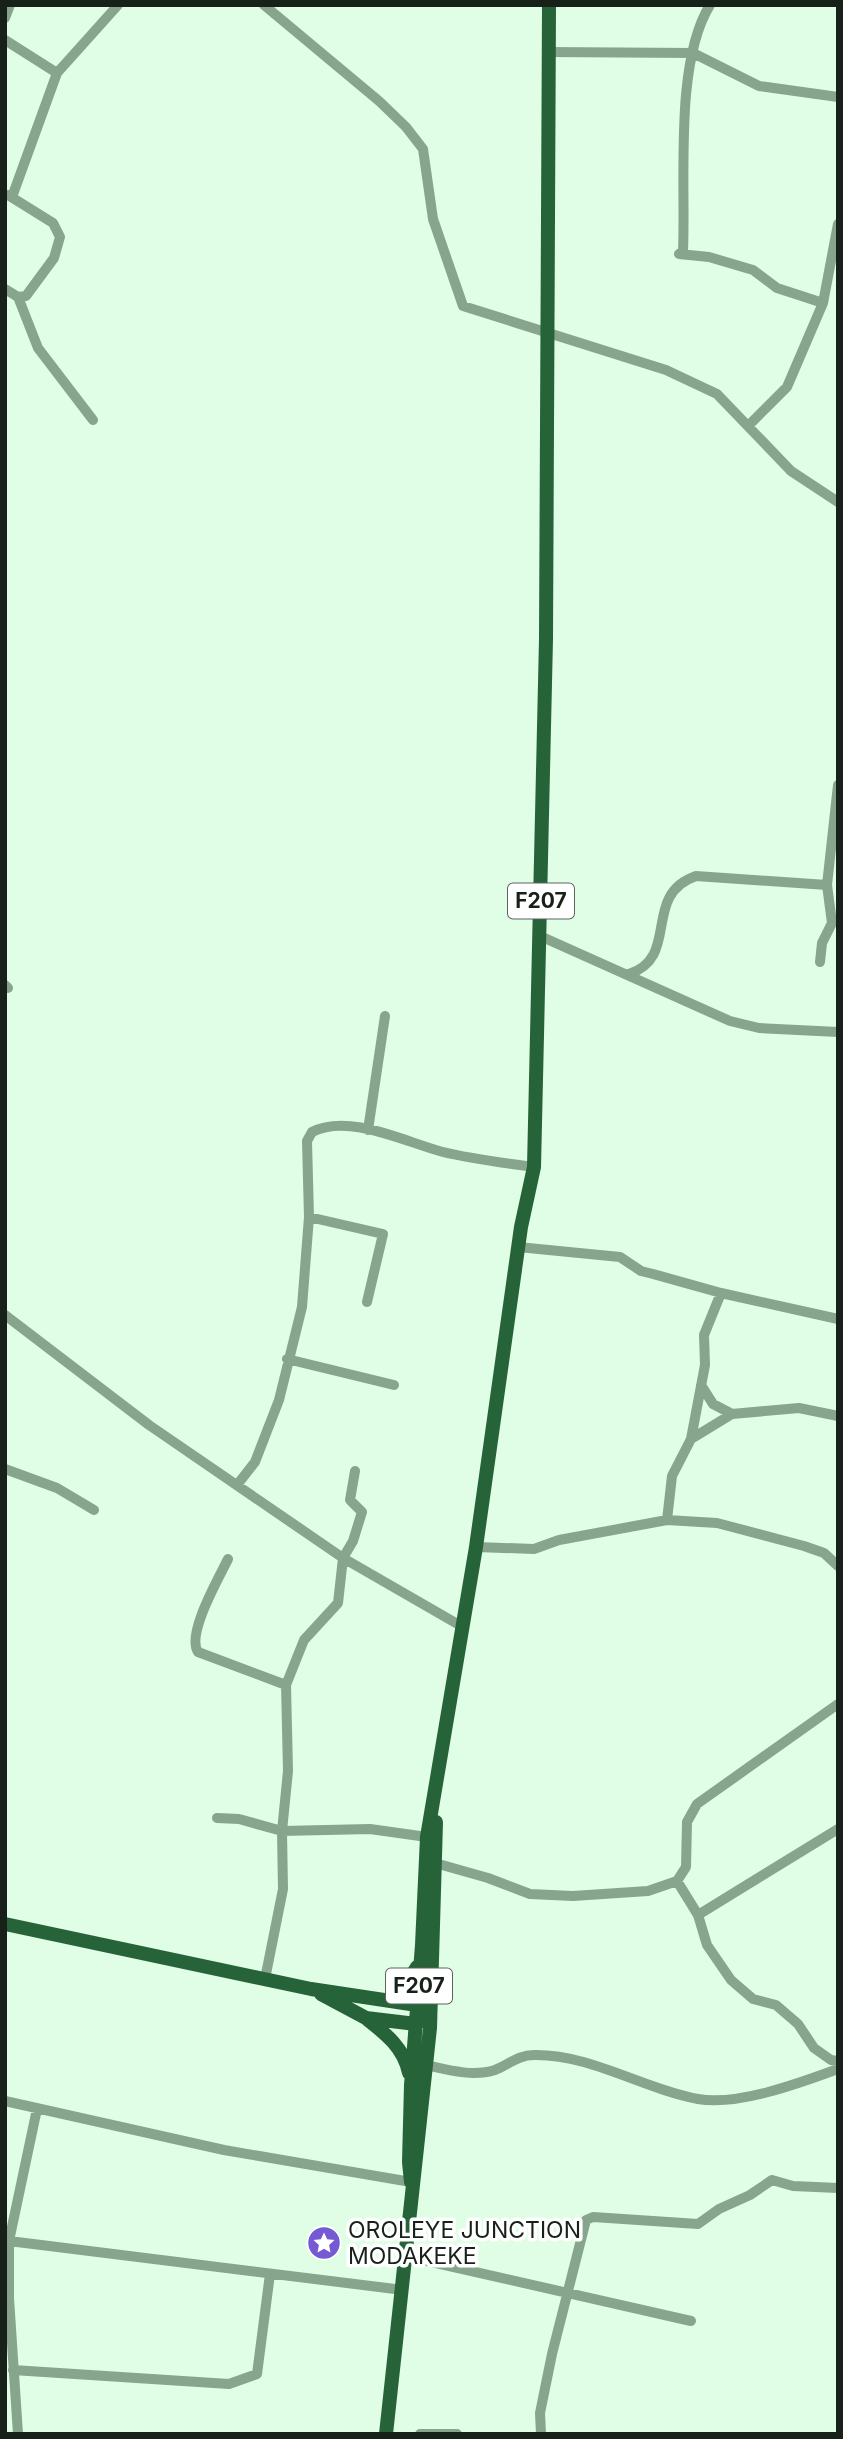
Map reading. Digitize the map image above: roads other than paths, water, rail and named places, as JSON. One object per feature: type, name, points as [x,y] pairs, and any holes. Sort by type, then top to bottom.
[{"type":"main road","name":"F207","points":[[411,2182],[417,2164],[426,2065],[422,1945],[426,1836],[476,1547],[519,1247],[534,1167],[549,332],[549,5]]},
{"type":"main road","name":"F207","points":[[391,2433],[411,2182],[408,2162],[411,2085],[424,2017],[435,1863],[436,1790]]},
{"type":"main road","name":"F207","points":[[5,1924],[311,1989],[388,2000],[424,2017]]},
{"type":"main road","points":[[388,2000],[402,1991],[414,1976],[422,1945]]},
{"type":"main road","name":"F207","points":[[311,1989],[366,2018],[424,2017]]},
{"type":"main road","points":[[366,2018],[389,2036],[403,2054],[411,2085]]},
{"type":"street","points":[[5,18],[10,5]]},
{"type":"street","points":[[18,297],[26,296],[54,258],[60,237],[52,223],[9,195],[57,73],[118,5]]},
{"type":"street","points":[[264,5],[379,100],[423,149],[433,219],[463,306],[676,375],[717,394],[791,471],[838,502]]},
{"type":"street","points":[[710,5],[697,30],[683,127],[686,194],[683,251],[679,254],[709,257],[753,270],[776,288],[823,303]]},
{"type":"street","points":[[5,40],[57,73]]},
{"type":"street","points":[[547,52],[693,53],[759,86],[838,97]]},
{"type":"street","points":[[748,426],[787,387],[823,303],[838,224]]},
{"type":"street","points":[[5,289],[18,297],[38,348],[93,419]]},
{"type":"street","points":[[820,962],[822,943],[832,923],[827,885],[838,785]]},
{"type":"street","points":[[629,974],[642,970],[655,954],[668,895],[681,881],[696,876],[827,885]]},
{"type":"street","points":[[540,936],[730,1021],[759,1028],[838,1032]]},
{"type":"street","points":[[368,1130],[385,1016]]},
{"type":"street","points":[[237,1485],[255,1462],[279,1400],[306,1281],[309,1217],[307,1141],[312,1132],[334,1125],[368,1130],[391,1134],[442,1151],[534,1167]]},
{"type":"street","points":[[309,1217],[383,1234],[367,1302]]},
{"type":"street","points":[[519,1247],[620,1257],[641,1270],[721,1293],[838,1319]]},
{"type":"street","points":[[667,1520],[672,1476],[691,1439],[705,1365],[704,1335],[721,1293]]},
{"type":"street","points":[[5,1315],[149,1425],[343,1558],[461,1626]]},
{"type":"street","points":[[287,1359],[394,1385]]},
{"type":"street","points":[[701,1385],[713,1404],[732,1414]]},
{"type":"street","points":[[691,1439],[732,1414],[799,1408],[838,1416]]},
{"type":"street","points":[[5,1469],[57,1488],[94,1510]]},
{"type":"street","points":[[265,1979],[283,1889],[282,1831],[288,1771],[286,1685],[304,1640],[338,1603],[343,1558],[353,1541],[362,1512],[351,1500],[355,1471]]},
{"type":"street","points":[[476,1547],[534,1549],[559,1540],[667,1520],[717,1523],[761,1534],[824,1553],[838,1566]]},
{"type":"street","points":[[228,1559],[194,1633],[195,1647],[198,1652],[286,1685]]},
{"type":"street","points":[[435,1863],[488,1878],[530,1894],[615,1894],[648,1891],[677,1881],[686,1867],[687,1822],[697,1804],[838,1704]]},
{"type":"street","points":[[217,1818],[239,1819],[282,1831],[370,1829],[426,1836]]},
{"type":"street","points":[[698,1915],[838,1829]]},
{"type":"street","points":[[677,1881],[698,1915],[707,1945],[732,1980],[753,1999],[776,2005],[798,2024],[814,2048],[831,2060],[838,2061]]},
{"type":"street","points":[[426,2065],[458,2073],[494,2070],[517,2058],[534,2055],[580,2061],[700,2099],[756,2094],[802,2084],[838,2069]]},
{"type":"street","points":[[5,2101],[224,2150],[411,2182]]},
{"type":"street","points":[[18,2434],[9,2241],[37,2109]]},
{"type":"street","points":[[541,2434],[540,2413],[565,2293],[586,2220],[593,2217],[698,2224],[719,2209],[750,2195],[772,2180],[793,2186],[838,2188]]},
{"type":"street","points":[[9,2241],[403,2290]]},
{"type":"street","points":[[405,2256],[691,2321]]},
{"type":"street","points":[[13,2370],[229,2384],[257,2374],[270,2274]]},
{"type":"street","points":[[420,2434],[457,2434]]},
{"type":"place","name":"OROLEYE JUNCTION MODAKEKE","points":[[324,2243]]}]
